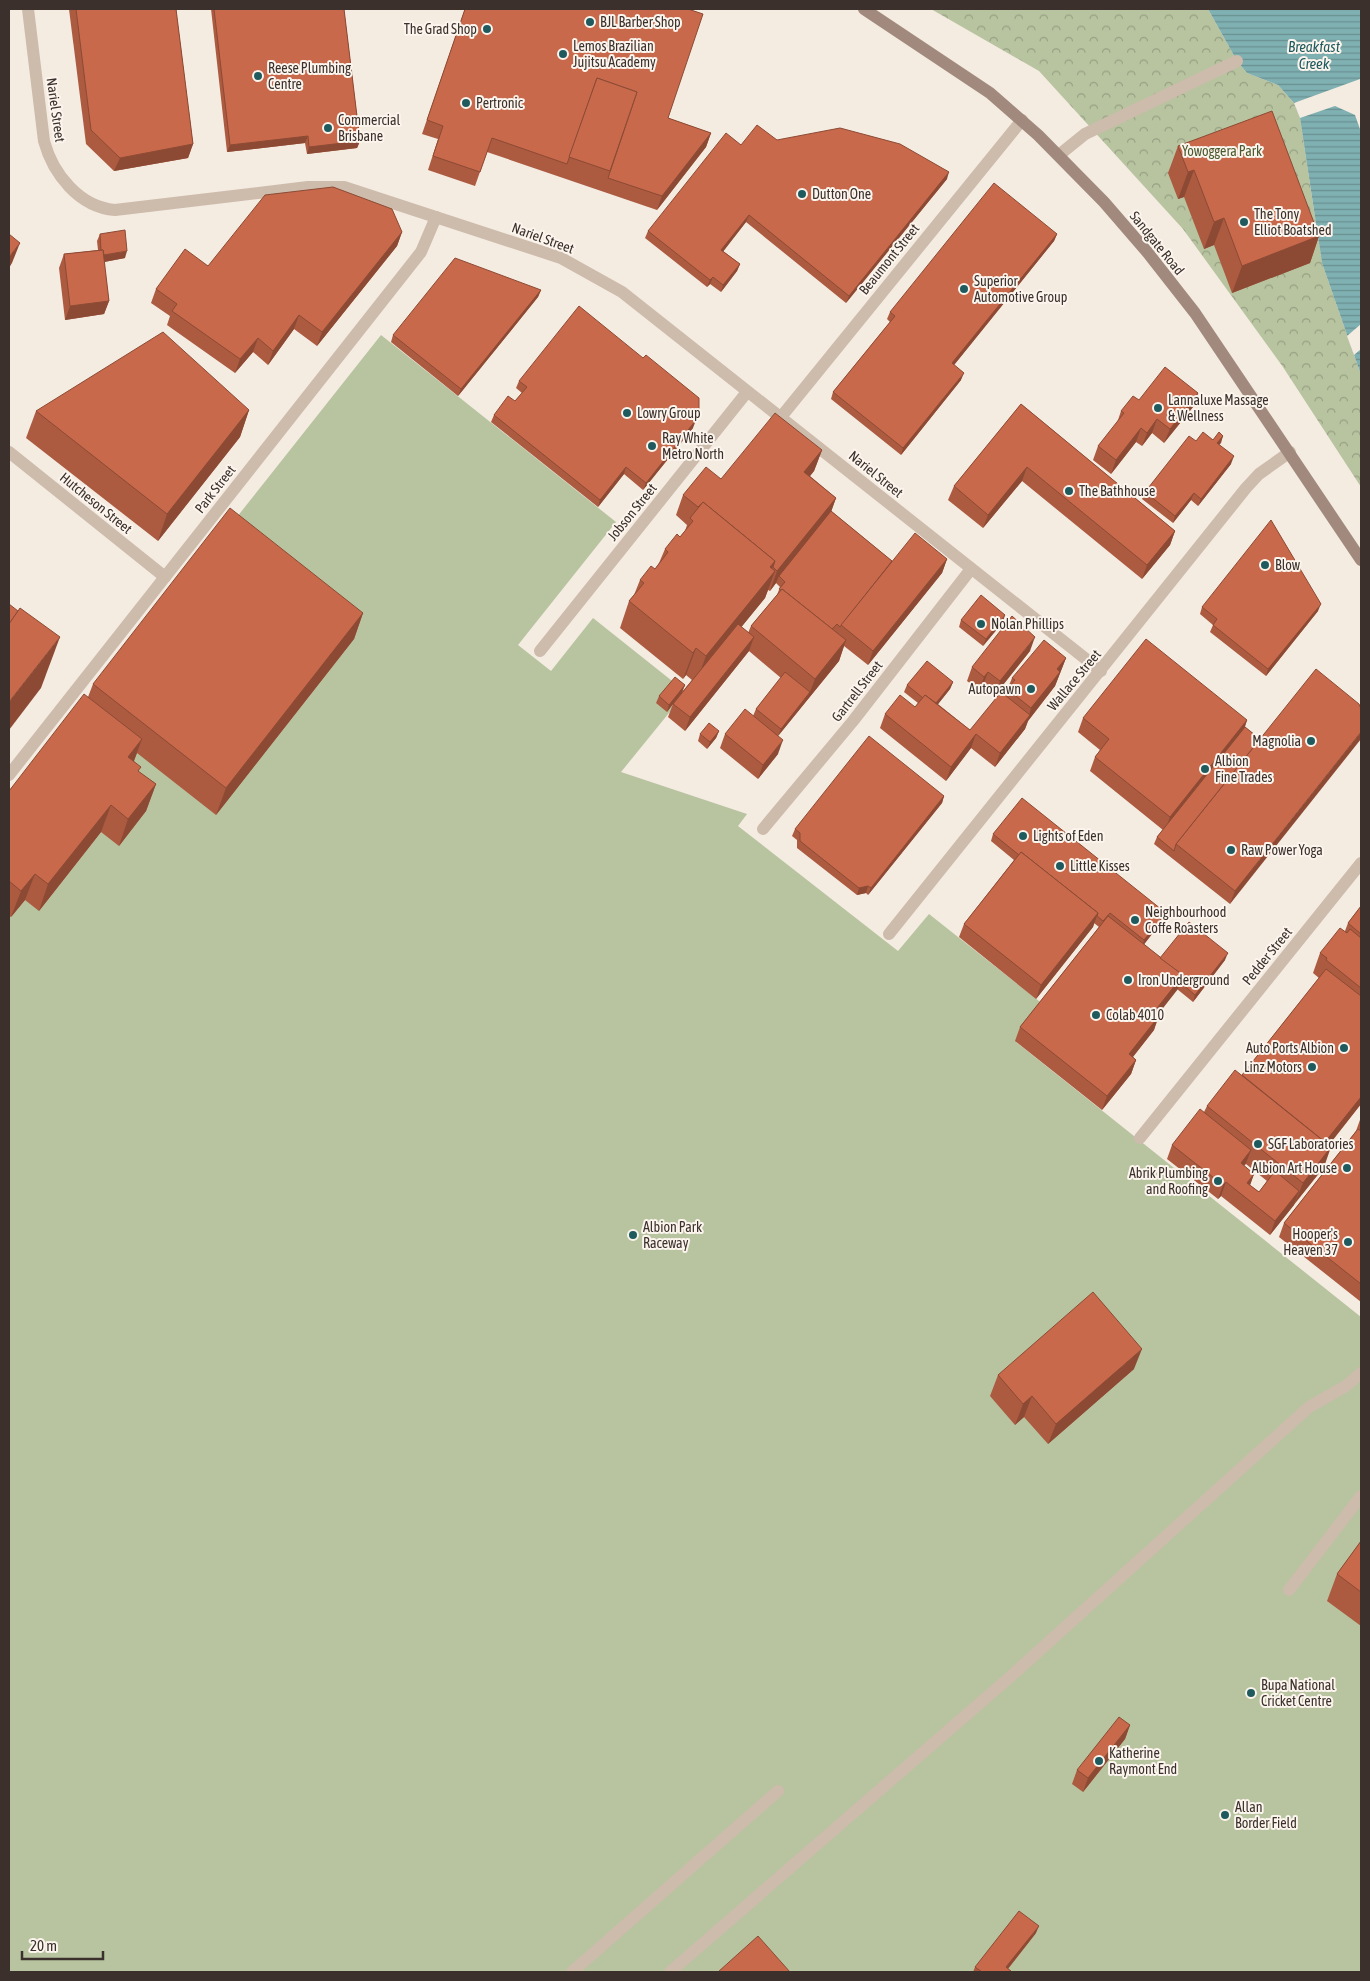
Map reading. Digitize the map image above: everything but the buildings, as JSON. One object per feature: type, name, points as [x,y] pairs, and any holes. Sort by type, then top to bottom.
[{"type":"main road","name":"Sandgate Road","points":[[864,9],[990,93],[1022,120],[1059,155],[1148,253],[1195,313],[1361,560]]},
{"type":"street","name":"Nariel Street","points":[[28,9],[44,141],[48,157],[57,173],[93,205],[115,210],[326,185],[344,187],[561,258],[622,292],[1101,672]]},
{"type":"street","points":[[1059,155],[1085,134],[1237,61]]},
{"type":"street","name":"Beaumont Street","points":[[780,417],[1022,120]]},
{"type":"street","name":"Park Street","points":[[9,775],[421,252],[436,217]]},
{"type":"street","name":"Jobson Street","points":[[540,651],[748,392]]},
{"type":"street","name":"Hutcheson Street","points":[[9,452],[165,577]]},
{"type":"street","name":"Wallace Street","points":[[889,934],[1101,672],[1246,488],[1260,474],[1290,452]]},
{"type":"street","name":"Gartrell Street","points":[[763,829],[853,721],[971,569]]},
{"type":"street","name":"Pedder Street","points":[[1140,1138],[1361,863]]},
{"type":"street","points":[[670,1972],[1010,1677],[1309,1406],[1346,1386],[1361,1373]]},
{"type":"street","points":[[1289,1590],[1361,1496]]},
{"type":"street","points":[[572,1972],[778,1791]]},
{"type":"green space","name":"Yowoggera Park","points":[[931,9],[1208,9],[1237,61],[1247,73],[1278,85],[1294,103],[1300,118],[1322,263],[1361,375],[1361,487],[1283,367],[1183,229],[1039,71]]},
{"type":"green space","name":"Albion Park Raceway","points":[[381,335],[616,522],[518,645],[551,671],[593,618],[686,692],[621,772],[747,814],[738,826],[898,951],[929,914],[1044,1005],[1016,1042],[1361,1317],[1361,1972],[9,1972],[9,805]]},
{"type":"water","name":"Breakfast Creek","points":[[1208,9],[1361,9],[1361,375],[1322,263],[1300,118],[1294,103],[1278,85],[1247,73],[1237,61]]},
{"type":"pier","points":[[1360,79],[1361,132],[1355,115],[1335,106],[1300,118],[1294,103]]},
{"type":"pier","points":[[1361,324],[1361,349],[1354,355],[1347,336]]},
{"type":"place","name":"BJL Barber Shop","points":[[590,22]]},
{"type":"place","name":"The Grad Shop","points":[[487,29]]},
{"type":"place","name":"Lemos Brazilian Jujitsu Academy","points":[[563,54]]},
{"type":"place","name":"Reese Plumbing Centre","points":[[258,76]]},
{"type":"place","name":"Pertronic","points":[[466,103]]},
{"type":"place","name":"Commercial Brisbane","points":[[328,128]]},
{"type":"place","name":"Dutton One","points":[[802,194]]},
{"type":"place","name":"The Tony Elliot Boatshed","points":[[1244,222]]},
{"type":"place","name":"Superior Automotive Group","points":[[964,289]]},
{"type":"place","name":"Lannaluxe Massage & Wellness","points":[[1158,408]]},
{"type":"place","name":"Lowry Group","points":[[627,413]]},
{"type":"place","name":"Ray White Metro North","points":[[652,446]]},
{"type":"place","name":"The Bathhouse","points":[[1069,491]]},
{"type":"place","name":"Blow","points":[[1265,565]]},
{"type":"place","name":"Nolan Phillips","points":[[981,624]]},
{"type":"place","name":"Autopawn","points":[[1031,689]]},
{"type":"place","name":"Magnolia","points":[[1311,741]]},
{"type":"place","name":"Albion Fine Trades","points":[[1205,769]]},
{"type":"place","name":"Lights of Eden","points":[[1023,836]]},
{"type":"place","name":"Raw Power Yoga","points":[[1231,850]]},
{"type":"place","name":"Little Kisses","points":[[1060,866]]},
{"type":"place","name":"Neighbourhood Coffe Roasters","points":[[1135,920]]},
{"type":"place","name":"Iron Underground","points":[[1128,980]]},
{"type":"place","name":"Colab 4010","points":[[1096,1015]]},
{"type":"place","name":"Auto Ports Albion","points":[[1344,1048]]},
{"type":"place","name":"Linz Motors","points":[[1312,1067]]},
{"type":"place","name":"SGF Laboratories","points":[[1258,1144]]},
{"type":"place","name":"Albion Art House","points":[[1347,1168]]},
{"type":"place","name":"Abrik Plumbing and Roofing","points":[[1218,1181]]},
{"type":"place","name":"Albion Park Raceway","points":[[633,1235]]},
{"type":"place","name":"Hooper's Heaven 37","points":[[1348,1242]]},
{"type":"place","name":"Bupa National Cricket Centre","points":[[1251,1693]]},
{"type":"place","name":"Katherine Raymont End","points":[[1099,1761]]},
{"type":"place","name":"Allan Border Field","points":[[1225,1815]]}]
